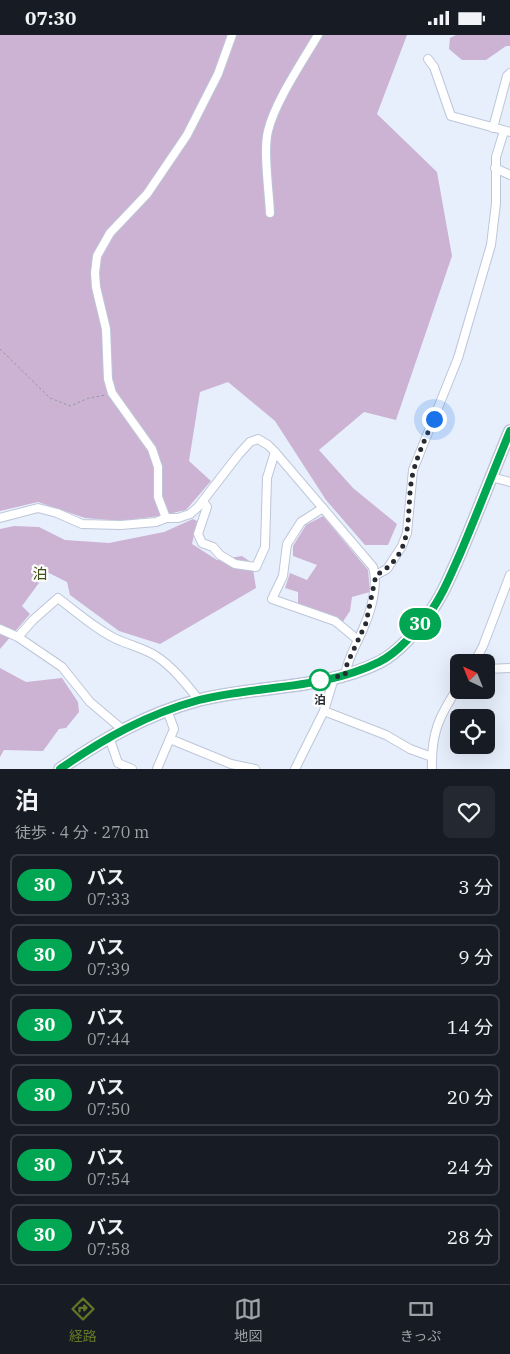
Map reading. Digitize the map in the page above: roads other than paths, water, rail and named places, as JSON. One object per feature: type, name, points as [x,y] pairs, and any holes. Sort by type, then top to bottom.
[{"type":"highway","points":[[60,769],[122,729],[167,710],[199,700],[340,677],[380,661],[394,652],[430,613],[455,565],[510,431]]},
{"type":"street","points":[[166,518],[158,497],[158,467],[152,449],[112,393],[108,379],[106,329],[96,287],[97,257],[110,233],[147,194],[186,135],[218,74],[232,35]]},
{"type":"street","points":[[270,213],[266,143],[268,131],[281,99],[318,35]]},
{"type":"street","points":[[376,575],[387,569],[402,546],[407,533],[413,470],[458,358],[491,245],[496,203],[496,157],[507,132],[452,116],[434,67],[428,59]]},
{"type":"street","points":[[493,128],[506,76],[510,73]]},
{"type":"street","points":[[495,168],[510,175]]},
{"type":"street","points":[[0,518],[38,508],[58,513],[82,524],[121,525],[178,518],[190,514],[203,501],[250,442],[258,439],[268,445],[373,567],[376,575],[366,623],[295,769]]},
{"type":"street","points":[[203,501],[206,507],[198,534],[202,543],[213,547],[220,555],[235,564],[256,567],[265,547],[266,479],[275,452]]},
{"type":"street","points":[[491,477],[510,482]]},
{"type":"street","points":[[323,508],[301,523],[287,544],[283,576],[272,599],[335,621],[358,640]]},
{"type":"street","points":[[478,654],[510,575]]},
{"type":"street","points":[[18,637],[33,620],[58,598],[97,627],[121,641],[130,643],[156,656],[171,668],[199,700]]},
{"type":"street","points":[[0,629],[18,637],[62,667],[90,702],[122,729]]},
{"type":"street","points":[[495,669],[510,668]]},
{"type":"street","points":[[432,769],[431,749],[435,731],[441,714],[451,699]]},
{"type":"street","points":[[158,769],[174,729],[167,710]]},
{"type":"street","points":[[324,711],[386,735],[410,749],[432,757]]},
{"type":"street","points":[[109,737],[118,763],[132,769]]},
{"type":"street","points":[[170,739],[231,764],[254,769]]},
{"type":"place","name":"泊","points":[[320,680]]},
{"type":"district","name":"泊","points":[[40,574]]}]
